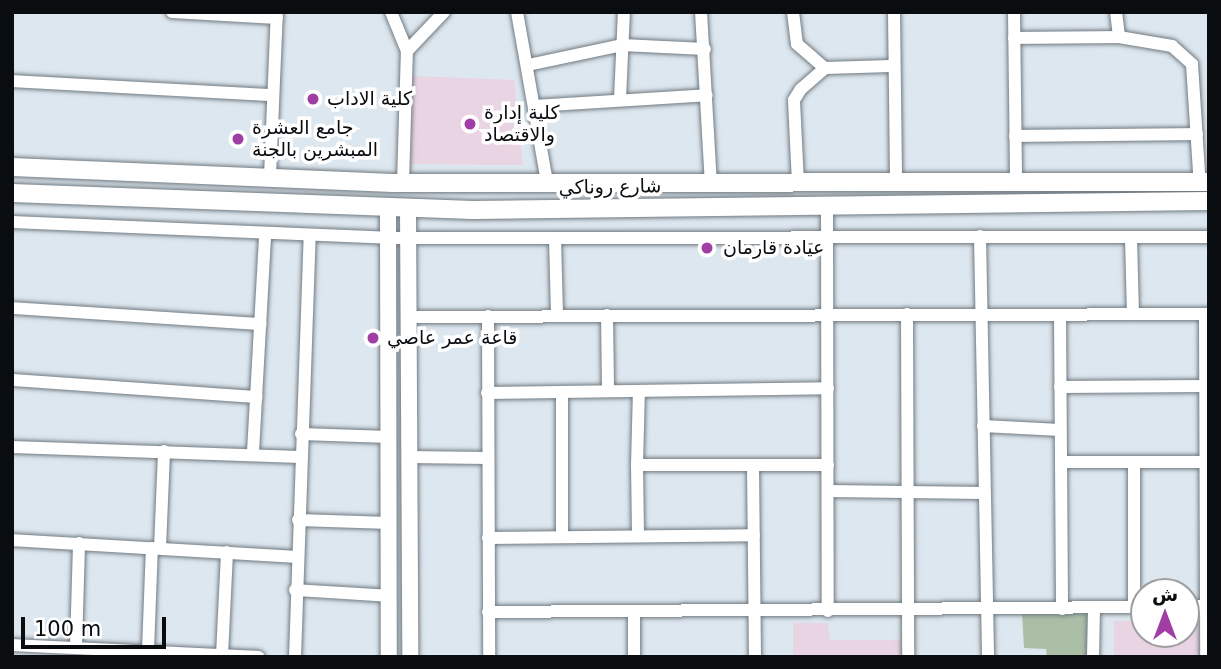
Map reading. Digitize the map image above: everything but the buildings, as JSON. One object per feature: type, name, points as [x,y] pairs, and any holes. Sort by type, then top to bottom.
[{"type":"main road","name":"شارع روناكي","points":[[12,167],[403,183],[1142,182],[1205,176]]},
{"type":"main road","points":[[173,173],[173,199]]},
{"type":"main road","points":[[976,182],[976,204]]},
{"type":"main road","name":"شارع روناكي","points":[[12,193],[408,207],[1209,204]]},
{"type":"main road","points":[[388,206],[389,657]]},
{"type":"main road","points":[[408,207],[410,657]]},
{"type":"street","points":[[172,12],[277,15],[270,176]]},
{"type":"street","points":[[391,12],[407,51],[403,183]]},
{"type":"street","points":[[407,51],[444,12]]},
{"type":"street","points":[[517,12],[547,183]]},
{"type":"street","points":[[620,99],[624,12]]},
{"type":"street","points":[[701,12],[711,183]]},
{"type":"street","points":[[793,12],[797,44],[825,68],[891,66]]},
{"type":"street","points":[[894,12],[891,66],[896,181]]},
{"type":"street","points":[[1014,12],[1016,183]]},
{"type":"street","points":[[1116,12],[1119,37]]},
{"type":"street","points":[[1014,38],[1119,37],[1181,50],[1196,79],[1197,134],[1205,176]]},
{"type":"street","points":[[528,65],[622,45],[705,49]]},
{"type":"street","points":[[798,183],[794,100],[825,68]]},
{"type":"street","points":[[1196,79],[1209,75]]},
{"type":"street","points":[[12,81],[272,95]]},
{"type":"street","points":[[534,106],[707,95]]},
{"type":"street","points":[[1015,136],[1197,134]]},
{"type":"street","points":[[827,206],[828,611]]},
{"type":"street","points":[[12,222],[388,238],[1209,237]]},
{"type":"street","points":[[253,452],[265,234]]},
{"type":"street","points":[[295,657],[295,557],[310,236]]},
{"type":"street","points":[[980,236],[985,610],[988,657]]},
{"type":"street","points":[[555,238],[556,316]]},
{"type":"street","points":[[1131,238],[1133,314]]},
{"type":"street","points":[[12,308],[260,324]]},
{"type":"street","points":[[907,314],[908,657]]},
{"type":"street","points":[[607,315],[608,391]]},
{"type":"street","points":[[1060,315],[1062,609]]},
{"type":"street","points":[[408,317],[1207,315],[1206,657]]},
{"type":"street","points":[[488,316],[489,657]]},
{"type":"street","points":[[12,380],[256,397]]},
{"type":"street","points":[[1060,387],[1205,386]]},
{"type":"street","points":[[487,393],[828,388]]},
{"type":"street","points":[[638,535],[639,390]]},
{"type":"street","points":[[562,392],[562,536]]},
{"type":"street","points":[[983,426],[1060,430]]},
{"type":"street","points":[[301,434],[389,437]]},
{"type":"street","points":[[12,447],[253,452],[300,457]]},
{"type":"street","points":[[148,650],[164,451]]},
{"type":"street","points":[[408,457],[487,458]]},
{"type":"street","points":[[1061,462],[1206,462]]},
{"type":"street","points":[[1134,462],[1138,578]]},
{"type":"street","points":[[637,465],[828,465]]},
{"type":"street","points":[[753,465],[755,657]]},
{"type":"street","points":[[828,491],[984,493]]},
{"type":"street","points":[[298,520],[390,523]]},
{"type":"street","points":[[488,538],[754,535]]},
{"type":"street","points":[[12,540],[295,557]]},
{"type":"street","points":[[76,646],[79,543]]},
{"type":"street","points":[[222,655],[227,552]]},
{"type":"street","points":[[295,590],[390,596]]},
{"type":"street","points":[[488,612],[1130,607]]},
{"type":"street","points":[[1093,657],[1094,608]]},
{"type":"street","points":[[634,611],[634,657]]},
{"type":"street","points":[[12,645],[76,646],[122,653],[148,650],[259,657]]},
{"type":"shaded area","points":[[412,76],[514,80],[523,165],[411,164]]},
{"type":"shaded area","points":[[1114,621],[1130,621],[1130,648],[1200,648],[1200,622],[1203,622],[1203,657],[1114,657]]},
{"type":"shaded area","points":[[793,623],[828,623],[830,640],[903,640],[903,657],[793,657]]},
{"type":"green space","points":[[1088,612],[1088,657],[1047,657],[1046,649],[1024,648],[1022,614]]},
{"type":"place","name":"كلية الاداب","points":[[313,99]]},
{"type":"place","name":"كلية إدارة والاقتصاد","points":[[470,124]]},
{"type":"place","name":"جامع العشرة المبشرين بالجنة","points":[[238,139]]},
{"type":"place","name":"عيادة قارمان","points":[[707,248]]},
{"type":"place","name":"قاعة عمر عاصي","points":[[373,338]]}]
